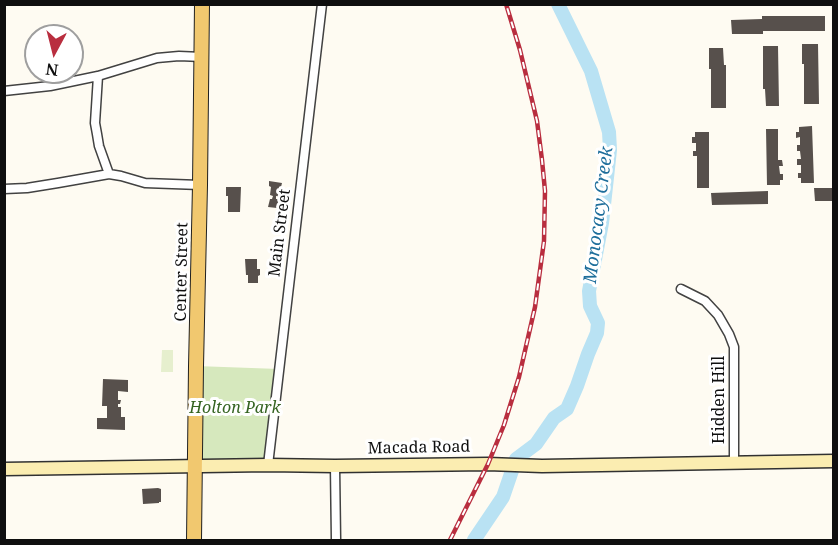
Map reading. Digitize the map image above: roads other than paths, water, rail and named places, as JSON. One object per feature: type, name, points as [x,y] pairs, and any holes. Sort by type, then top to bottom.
[{"type":"main road","name":"Center Street","points":[[194,540],[202,4]]},
{"type":"street","name":"Main Street","points":[[268,465],[322,4]]},
{"type":"street","points":[[4,91],[50,86],[98,76],[157,58],[202,57]]},
{"type":"street","points":[[98,76],[95,123],[99,146],[109,174]]},
{"type":"street","points":[[4,189],[47,185],[109,174],[145,183],[200,185]]},
{"type":"street","name":"Hidden Hill","points":[[681,289],[705,301],[721,320],[732,340],[734,463]]},
{"type":"street","name":"Macada Road","points":[[4,468],[496,464],[542,466],[834,461]]},
{"type":"street","points":[[335,466],[336,540]]},
{"type":"waterway","name":"Monocacy Creek","points":[[474,540],[503,497],[516,459],[536,444],[554,418],[567,409],[597,333],[598,323],[590,306],[589,291],[602,223],[610,150],[609,132],[591,71],[558,4]]},
{"type":"railway","points":[[450,540],[488,464],[504,425],[519,377],[535,307],[544,241],[545,191],[537,121],[506,4]]},
{"type":"park label","name":"Holton Park","points":[[235,408]]}]
